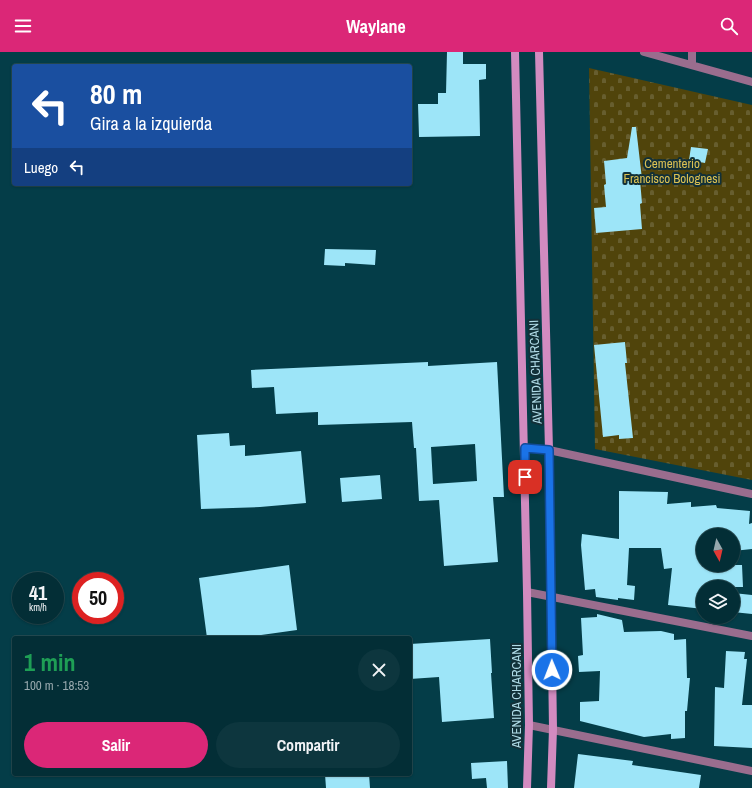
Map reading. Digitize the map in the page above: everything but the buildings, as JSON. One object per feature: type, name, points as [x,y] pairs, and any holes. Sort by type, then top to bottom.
[{"type":"main road","name":"AVENIDA CHARCANI","points":[[515,52],[525,448],[529,725],[527,788]]},
{"type":"main road","name":"AVENIDA CHARCANI","points":[[539,52],[549,450],[553,729],[551,788]]},
{"type":"street","points":[[644,52],[752,82]]},
{"type":"street","points":[[692,52],[692,65]]},
{"type":"street","points":[[525,448],[549,450],[752,494]]},
{"type":"street","points":[[527,592],[752,636]]},
{"type":"street","points":[[529,725],[752,771]]},
{"type":"green space","name":"Cementerio Francisco Bolognesi","points":[[589,68],[752,105],[752,480],[595,449]]},
{"type":"route","points":[[525,477],[525,448],[549,450],[552,670]]}]
